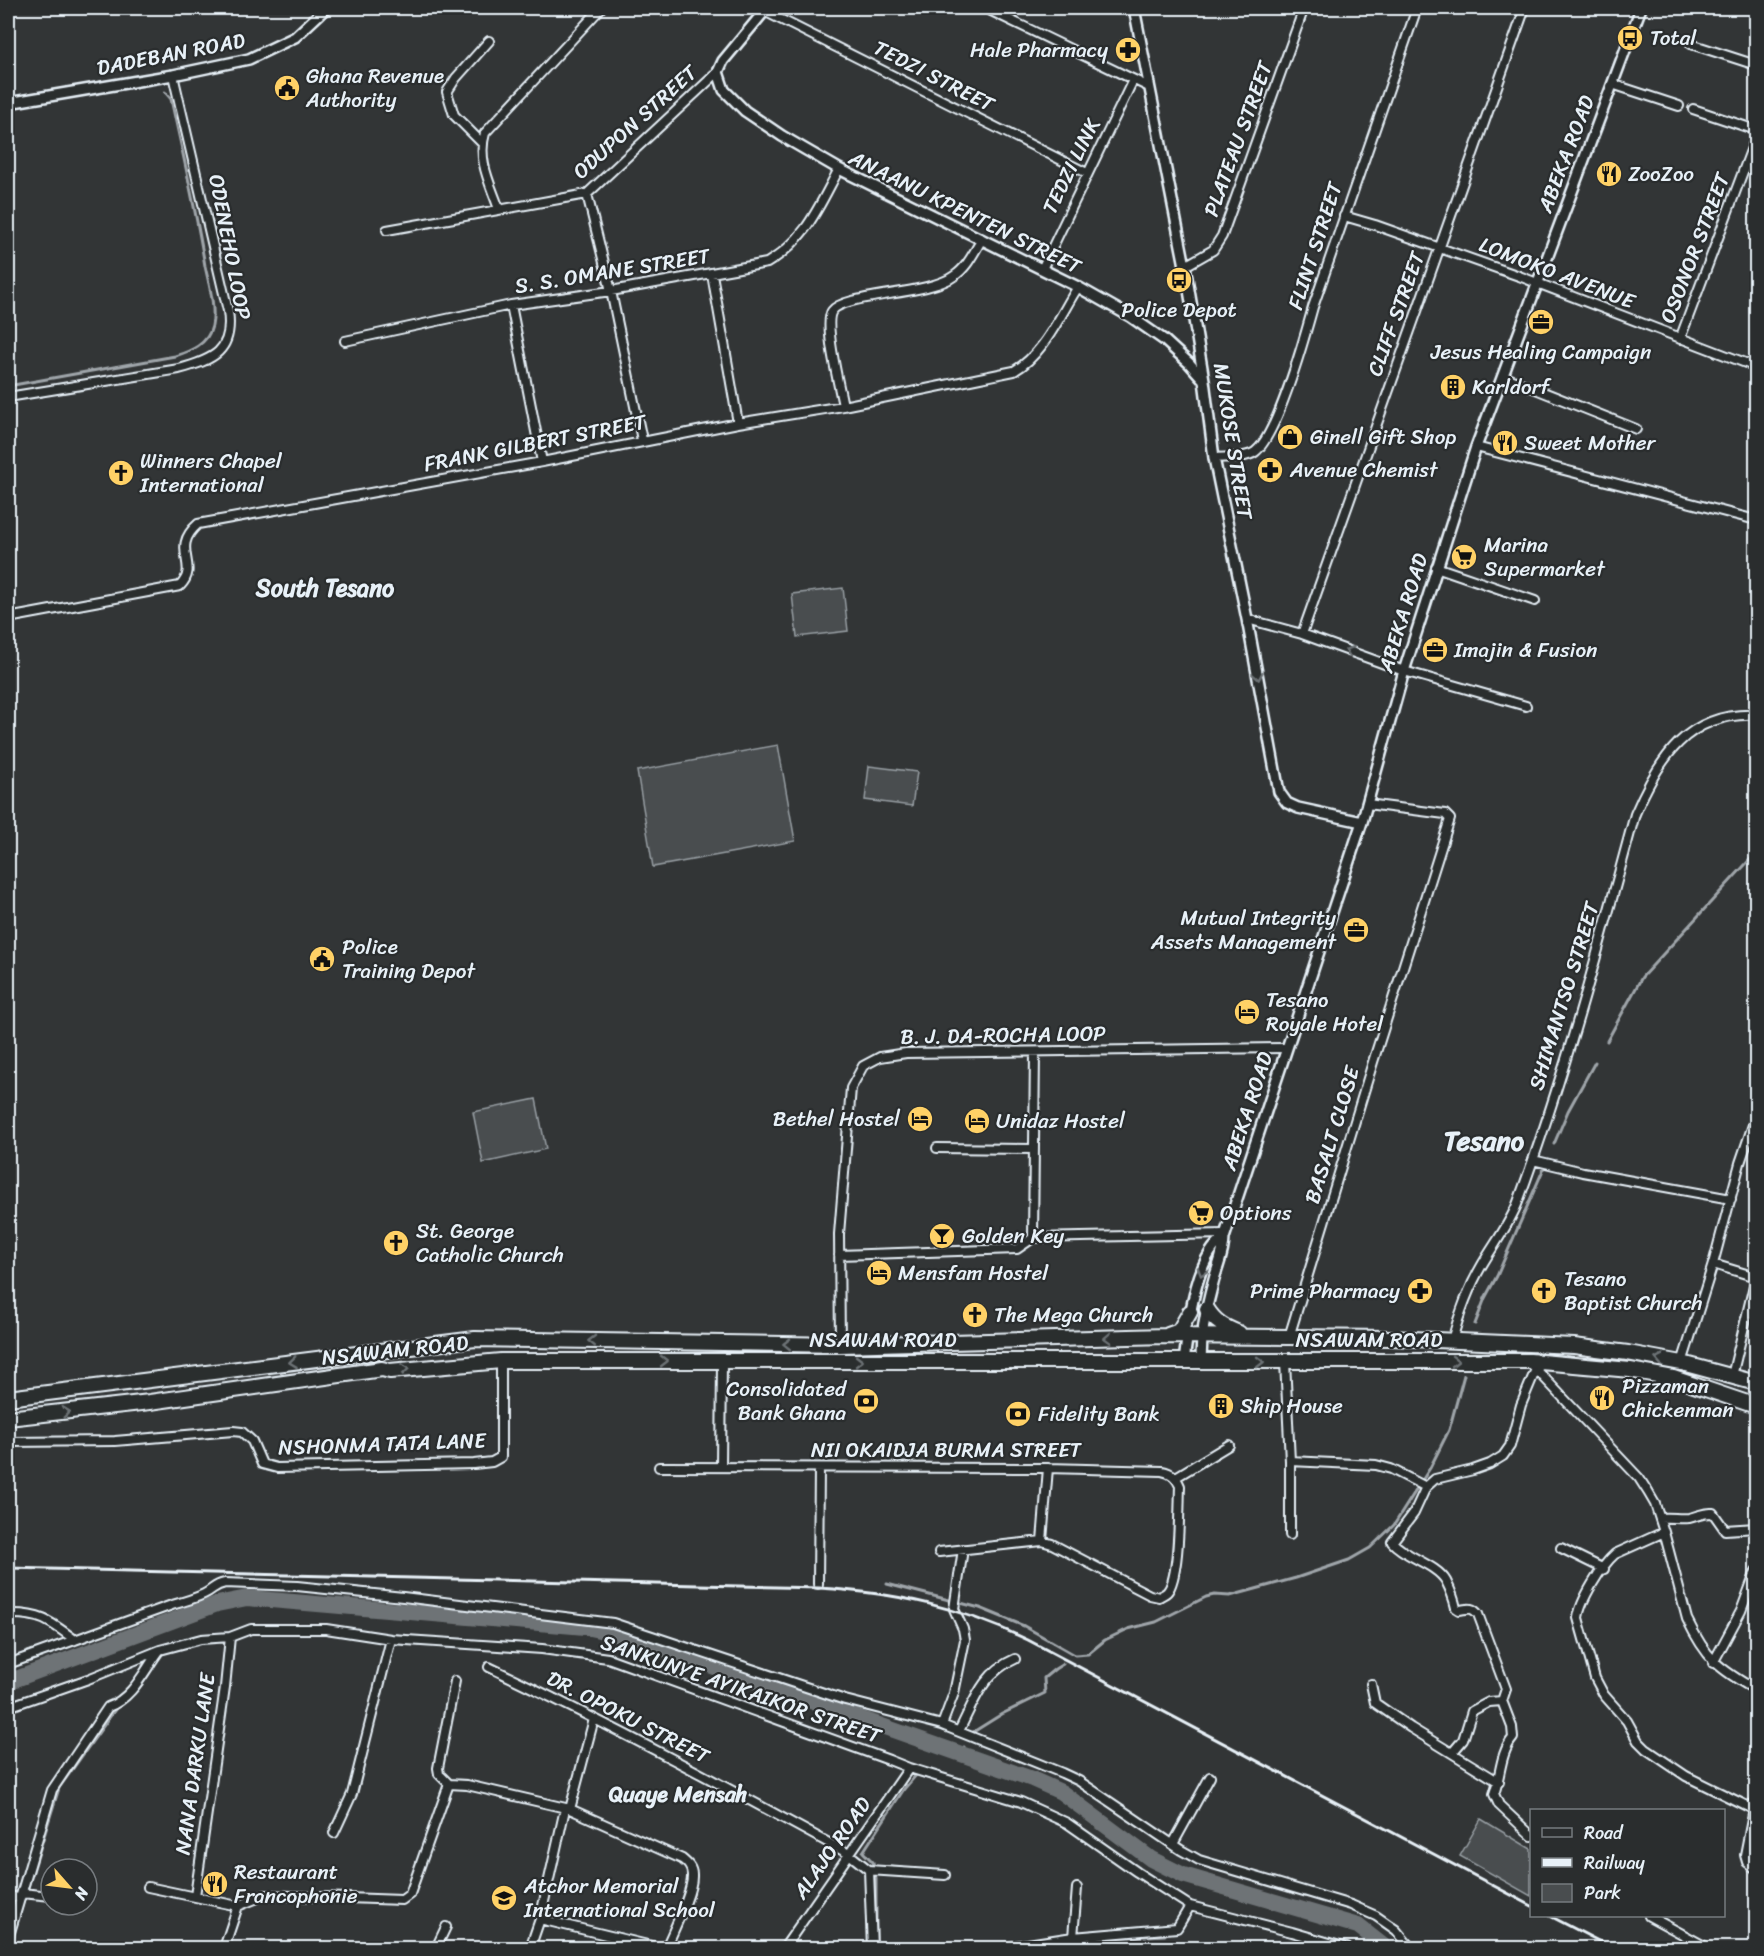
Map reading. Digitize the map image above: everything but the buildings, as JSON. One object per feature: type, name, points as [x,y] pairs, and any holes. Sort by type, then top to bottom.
[{"type":"highway","points":[[1207,1308],[1214,1320],[1222,1326],[1246,1336]]},
{"type":"highway","points":[[1166,1336],[1179,1330],[1190,1312]]},
{"type":"highway","name":"NSAWAM ROAD","points":[[8,1398],[475,1340],[840,1345],[1246,1336],[1452,1341],[1574,1346],[1628,1353],[1682,1363],[1756,1383]]},
{"type":"highway","name":"NSAWAM ROAD","points":[[8,1418],[142,1403],[382,1370],[501,1361],[1201,1361],[1533,1365],[1630,1370],[1673,1378],[1756,1406]]},
{"type":"street","name":"DADEBAN ROAD","points":[[8,103],[234,63],[266,52],[295,37],[326,8]]},
{"type":"street","points":[[499,208],[481,160],[485,133],[601,8]]},
{"type":"street","points":[[985,8],[1149,87]]},
{"type":"street","name":"MUKOSE STREET","points":[[1134,8],[1185,266],[1214,458],[1279,792],[1287,803],[1298,808],[1362,822]]},
{"type":"street","name":"PLATEAU STREET","points":[[1185,266],[1213,250],[1222,236],[1305,8]]},
{"type":"street","name":"FLINT STREET","points":[[1214,458],[1249,455],[1262,445],[1270,432],[1300,354],[1313,306],[1417,8]]},
{"type":"street","name":"CLIFF STREET","points":[[1302,634],[1525,8]]},
{"type":"street","name":"ABEKA ROAD","points":[[1201,1361],[1202,1336],[1207,1308],[1224,1249],[1225,1236],[1362,822],[1436,567],[1476,447],[1641,8]]},
{"type":"street","name":"ODUPON STREET","points":[[387,230],[499,208],[587,194],[718,72],[723,61],[766,9]]},
{"type":"street","name":"TEDZI STREET","points":[[766,9],[1087,173]]},
{"type":"street","points":[[482,143],[454,115],[447,92],[456,78],[489,41]]},
{"type":"street","points":[[1691,44],[1756,65]]},
{"type":"street","name":"ANAANU KPENTEN STREET","points":[[718,72],[724,90],[745,111],[782,136],[839,169],[1078,287],[1131,317],[1164,340],[1204,380]]},
{"type":"street","name":"ODENEHO LOOP","points":[[8,397],[179,369],[206,362],[218,353],[226,342],[229,329],[228,311],[173,75]]},
{"type":"street","name":"TEDZI LINK","points":[[1042,269],[1133,80]]},
{"type":"street","points":[[1612,84],[1679,106]]},
{"type":"street","points":[[1692,109],[1756,130]]},
{"type":"street","name":"OSONOR STREET","points":[[1680,339],[1756,136]]},
{"type":"street","name":"S. S. OMANE STREET","points":[[345,341],[511,305],[611,291],[767,263],[784,253],[800,238],[839,169]]},
{"type":"street","points":[[587,194],[611,291],[642,440]]},
{"type":"street","name":"LOMOKO AVENUE","points":[[1344,216],[1439,247],[1537,283],[1756,368]]},
{"type":"street","points":[[843,406],[828,327],[831,312],[841,303],[913,291],[943,283],[956,276],[982,239]]},
{"type":"street","points":[[712,274],[738,423]]},
{"type":"street","name":"FRANK GILBERT STREET","points":[[8,618],[180,586],[188,573],[184,542],[188,532],[198,524],[542,462],[642,440],[843,406],[1014,371],[1027,364],[1038,350],[1078,287]]},
{"type":"street","points":[[511,305],[542,462]]},
{"type":"street","points":[[1503,376],[1636,429]]},
{"type":"street","points":[[1476,447],[1756,520]]},
{"type":"street","points":[[1436,567],[1534,601]]},
{"type":"street","points":[[1247,619],[1302,634],[1404,671],[1526,706]]},
{"type":"street","name":"SHIMANTSO STREET","points":[[1452,1341],[1468,1292],[1517,1205],[1533,1160],[1593,971],[1635,814],[1644,794],[1657,770],[1682,738],[1696,729],[1723,718],[1743,714],[1756,715]]},
{"type":"street","name":"BASALT CLOSE","points":[[1289,1337],[1450,819],[1444,814],[1367,804]]},
{"type":"street","name":"B. J. DA-ROCHA LOOP","points":[[840,1345],[839,1255],[851,1088],[863,1066],[880,1057],[906,1053],[1286,1048]]},
{"type":"street","points":[[1033,1238],[1035,1052]]},
{"type":"street","points":[[1682,1363],[1713,1264],[1743,1153],[1756,1116]]},
{"type":"street","points":[[938,1148],[1034,1149]]},
{"type":"street","points":[[1533,1160],[1731,1199]]},
{"type":"street","points":[[839,1255],[1017,1249],[1033,1238],[1225,1236]]},
{"type":"street","name":"ABEKA ROAD","points":[[1184,1361],[1190,1312],[1205,1260],[1214,1244],[1225,1236]]},
{"type":"street","points":[[1713,1264],[1756,1277],[1732,1376]]},
{"type":"street","name":"NSHONMA TATA LANE","points":[[8,1442],[115,1441],[233,1431],[242,1432],[252,1441],[262,1464],[277,1468],[492,1462],[501,1457],[501,1361]]},
{"type":"street","points":[[721,1467],[722,1361]]},
{"type":"street","points":[[1285,1362],[1290,1461],[1290,1535]]},
{"type":"street","points":[[1530,1834],[1499,1805],[1494,1794],[1499,1782],[1505,1747],[1513,1738],[1512,1726],[1502,1701],[1506,1689],[1478,1614],[1474,1609],[1456,1608],[1445,1579],[1428,1566],[1398,1549],[1392,1542],[1414,1513],[1426,1487],[1435,1479],[1473,1470],[1503,1456],[1510,1446],[1533,1365]]},
{"type":"street","points":[[1533,1365],[1639,1478],[1655,1504],[1687,1619],[1696,1637],[1713,1663],[1756,1690]]},
{"type":"street","points":[[939,1552],[1042,1541],[1150,1595],[1159,1597],[1168,1592],[1173,1582],[1178,1550],[1180,1486],[1173,1475],[1229,1445]]},
{"type":"street","points":[[1290,1461],[1376,1465],[1391,1469],[1426,1487]]},
{"type":"street","name":"NII OKAIDJA BURMA STREET","points":[[659,1467],[1048,1468],[1173,1475]]},
{"type":"street","points":[[818,1584],[819,1468]]},
{"type":"street","points":[[1042,1541],[1048,1468]]},
{"type":"street","points":[[1660,1518],[1673,1516],[1690,1518],[1705,1512],[1713,1514],[1725,1530],[1756,1528]]},
{"type":"street","points":[[1664,1532],[1621,1550],[1609,1559],[1590,1587],[1579,1610],[1578,1618],[1595,1678],[1604,1695],[1628,1721],[1638,1741],[1655,1757],[1686,1776],[1753,1809]]},
{"type":"street","points":[[1561,1548],[1604,1569]]},
{"type":"street","points":[[942,1725],[954,1693],[964,1640],[963,1629],[954,1610],[963,1549]]},
{"type":"street","points":[[1713,1663],[1741,1611],[1756,1571]]},
{"type":"street","points":[[8,1664],[172,1605],[187,1602],[207,1592],[215,1585],[225,1583],[297,1586],[613,1623],[845,1700],[959,1731],[1079,1781],[1181,1850],[1207,1863],[1351,1905],[1376,1916],[1396,1930],[1412,1948]]},
{"type":"street","points":[[8,1614],[27,1614],[52,1623],[75,1640]]},
{"type":"street","name":"SANKUNYE AYIKAIKOR STREET","points":[[8,1707],[160,1650],[201,1639],[230,1637],[251,1629],[326,1629],[391,1639],[542,1649],[608,1658],[909,1768],[1022,1802],[1067,1823],[1190,1906],[1347,1948]]},
{"type":"street","name":"NANA DARKU LANE","points":[[195,1896],[230,1637]]},
{"type":"street","points":[[333,1833],[352,1794],[391,1639]]},
{"type":"street","points":[[8,1939],[52,1790],[108,1707],[121,1703],[160,1650]]},
{"type":"street","points":[[959,1731],[987,1678],[1001,1665],[1015,1659]]},
{"type":"street","name":"DR. OPOKU STREET","points":[[489,1667],[594,1719],[849,1854],[869,1870]]},
{"type":"street","points":[[455,1681],[438,1768],[439,1774],[449,1784],[467,1785],[567,1809],[689,1864],[692,1875],[685,1905],[666,1948]]},
{"type":"street","points":[[1371,1684],[1375,1702],[1411,1728],[1499,1782]]},
{"type":"street","points":[[1452,1753],[1463,1740],[1472,1711],[1489,1702],[1502,1701]]},
{"type":"street","points":[[530,1948],[594,1719]]},
{"type":"street","name":"ALAJO ROAD","points":[[784,1948],[909,1768]]},
{"type":"street","points":[[1173,1844],[1210,1777]]},
{"type":"street","points":[[148,1887],[238,1906],[264,1895],[402,1900],[410,1894],[449,1784]]},
{"type":"street","points":[[1756,1799],[1745,1855],[1748,1862],[1756,1869]]},
{"type":"street","points":[[872,1948],[869,1870],[945,1875]]},
{"type":"street","points":[[1074,1937],[1077,1888]]},
{"type":"street","points":[[8,1895],[39,1896]]},
{"type":"street","points":[[224,1948],[238,1906]]},
{"type":"street","points":[[1002,1948],[1074,1937],[1177,1928],[1190,1906]]},
{"type":"street","points":[[1651,1917],[1708,1948]]},
{"type":"street","points":[[540,1918],[660,1948]]},
{"type":"street","points":[[436,1948],[446,1927]]},
{"type":"green space","points":[[843,588],[848,631],[797,637],[792,594]]},
{"type":"green space","points":[[778,745],[795,841],[653,867],[637,771]]},
{"type":"green space","points":[[869,766],[917,772],[912,806],[865,800]]},
{"type":"green space","points":[[536,1099],[546,1149],[483,1163],[473,1112]]},
{"type":"green space","points":[[1481,1819],[1530,1848],[1530,1895],[1460,1856]]},
{"type":"waterway","points":[[8,386],[175,356],[198,346],[207,338],[213,319],[212,296],[171,99],[165,92]]},
{"type":"waterway","points":[[1607,1041],[1642,977],[1756,853]]},
{"type":"waterway","points":[[1554,1144],[1568,1111],[1595,1062]]},
{"type":"waterway","points":[[1475,1324],[1543,1170]]},
{"type":"waterway","points":[[887,1584],[980,1608],[1024,1626],[1075,1655],[1088,1654],[1105,1640],[1128,1629],[1156,1622],[1206,1597],[1230,1596],[1296,1578],[1349,1560],[1370,1548],[1394,1525],[1430,1468],[1449,1430],[1464,1375]]},
{"type":"waterway","points":[[8,1682],[217,1604],[247,1598],[585,1627],[627,1636],[1032,1779],[1061,1792],[1151,1859],[1183,1875],[1358,1926],[1386,1948]]},
{"type":"waterway","points":[[143,1661],[143,1669]]},
{"type":"waterway","points":[[970,1734],[1002,1714],[1045,1693],[1044,1678],[1063,1664]]},
{"type":"waterway","points":[[9,1948],[59,1788],[119,1704]]},
{"type":"waterway","points":[[961,1755],[964,1747]]},
{"type":"waterway","points":[[876,1948],[876,1879],[873,1862],[863,1852],[904,1789],[917,1774]]},
{"type":"waterway","points":[[1108,1938],[1165,1935]]},
{"type":"waterway","points":[[1075,1942],[1103,1939]]},
{"type":"railway","points":[[8,1568],[819,1588],[875,1593],[926,1603],[976,1618],[1028,1640],[1530,1905]]},
{"type":"railway","points":[[1552,1917],[1612,1948]]},
{"type":"place","name":"Total","points":[[1630,38]]},
{"type":"place","name":"Hale Pharmacy","points":[[1128,50]]},
{"type":"place","name":"Ghana Revenue Authority","points":[[287,88]]},
{"type":"place","name":"ZooZoo","points":[[1609,174]]},
{"type":"place","name":"Police Depot","points":[[1179,280]]},
{"type":"place","name":"Jesus Healing Campaign","points":[[1541,322]]},
{"type":"place","name":"Karldorf","points":[[1453,387]]},
{"type":"place","name":"Ginell Gift Shop","points":[[1290,437]]},
{"type":"place","name":"Sweet Mother","points":[[1505,443]]},
{"type":"place","name":"Avenue Chemist","points":[[1270,470]]},
{"type":"place","name":"Winners Chapel International","points":[[121,473]]},
{"type":"place","name":"Marina Supermarket","points":[[1464,557]]},
{"type":"place","name":"Imajin & Fusion","points":[[1435,650]]},
{"type":"place","name":"Mutual Integrity Assets Management","points":[[1356,930]]},
{"type":"place","name":"Police Training Depot","points":[[322,959]]},
{"type":"place","name":"Tesano Royale Hotel","points":[[1247,1012]]},
{"type":"place","name":"Bethel Hostel","points":[[920,1119]]},
{"type":"place","name":"Unidaz Hostel","points":[[977,1121]]},
{"type":"place","name":"Options","points":[[1201,1213]]},
{"type":"place","name":"Golden Key","points":[[942,1236]]},
{"type":"place","name":"St. George Catholic Church","points":[[396,1243]]},
{"type":"place","name":"Mensfam Hostel","points":[[879,1273]]},
{"type":"place","name":"Prime Pharmacy","points":[[1420,1291]]},
{"type":"place","name":"Tesano Baptist Church","points":[[1544,1291]]},
{"type":"place","name":"The Mega Church","points":[[975,1315]]},
{"type":"place","name":"Pizzaman Chickenman","points":[[1602,1398]]},
{"type":"place","name":"Consolidated Bank Ghana","points":[[866,1401]]},
{"type":"place","name":"Ship House","points":[[1221,1406]]},
{"type":"place","name":"Fidelity Bank","points":[[1018,1414]]},
{"type":"place","name":"Restaurant Francophonie","points":[[215,1884]]},
{"type":"place","name":"Atchor Memorial International School","points":[[504,1898]]},
{"type":"district","name":"South Tesano","points":[[325,588]]},
{"type":"district","name":"Tesano","points":[[1484,1141]]},
{"type":"district","name":"Quaye Mensah","points":[[678,1794]]}]
